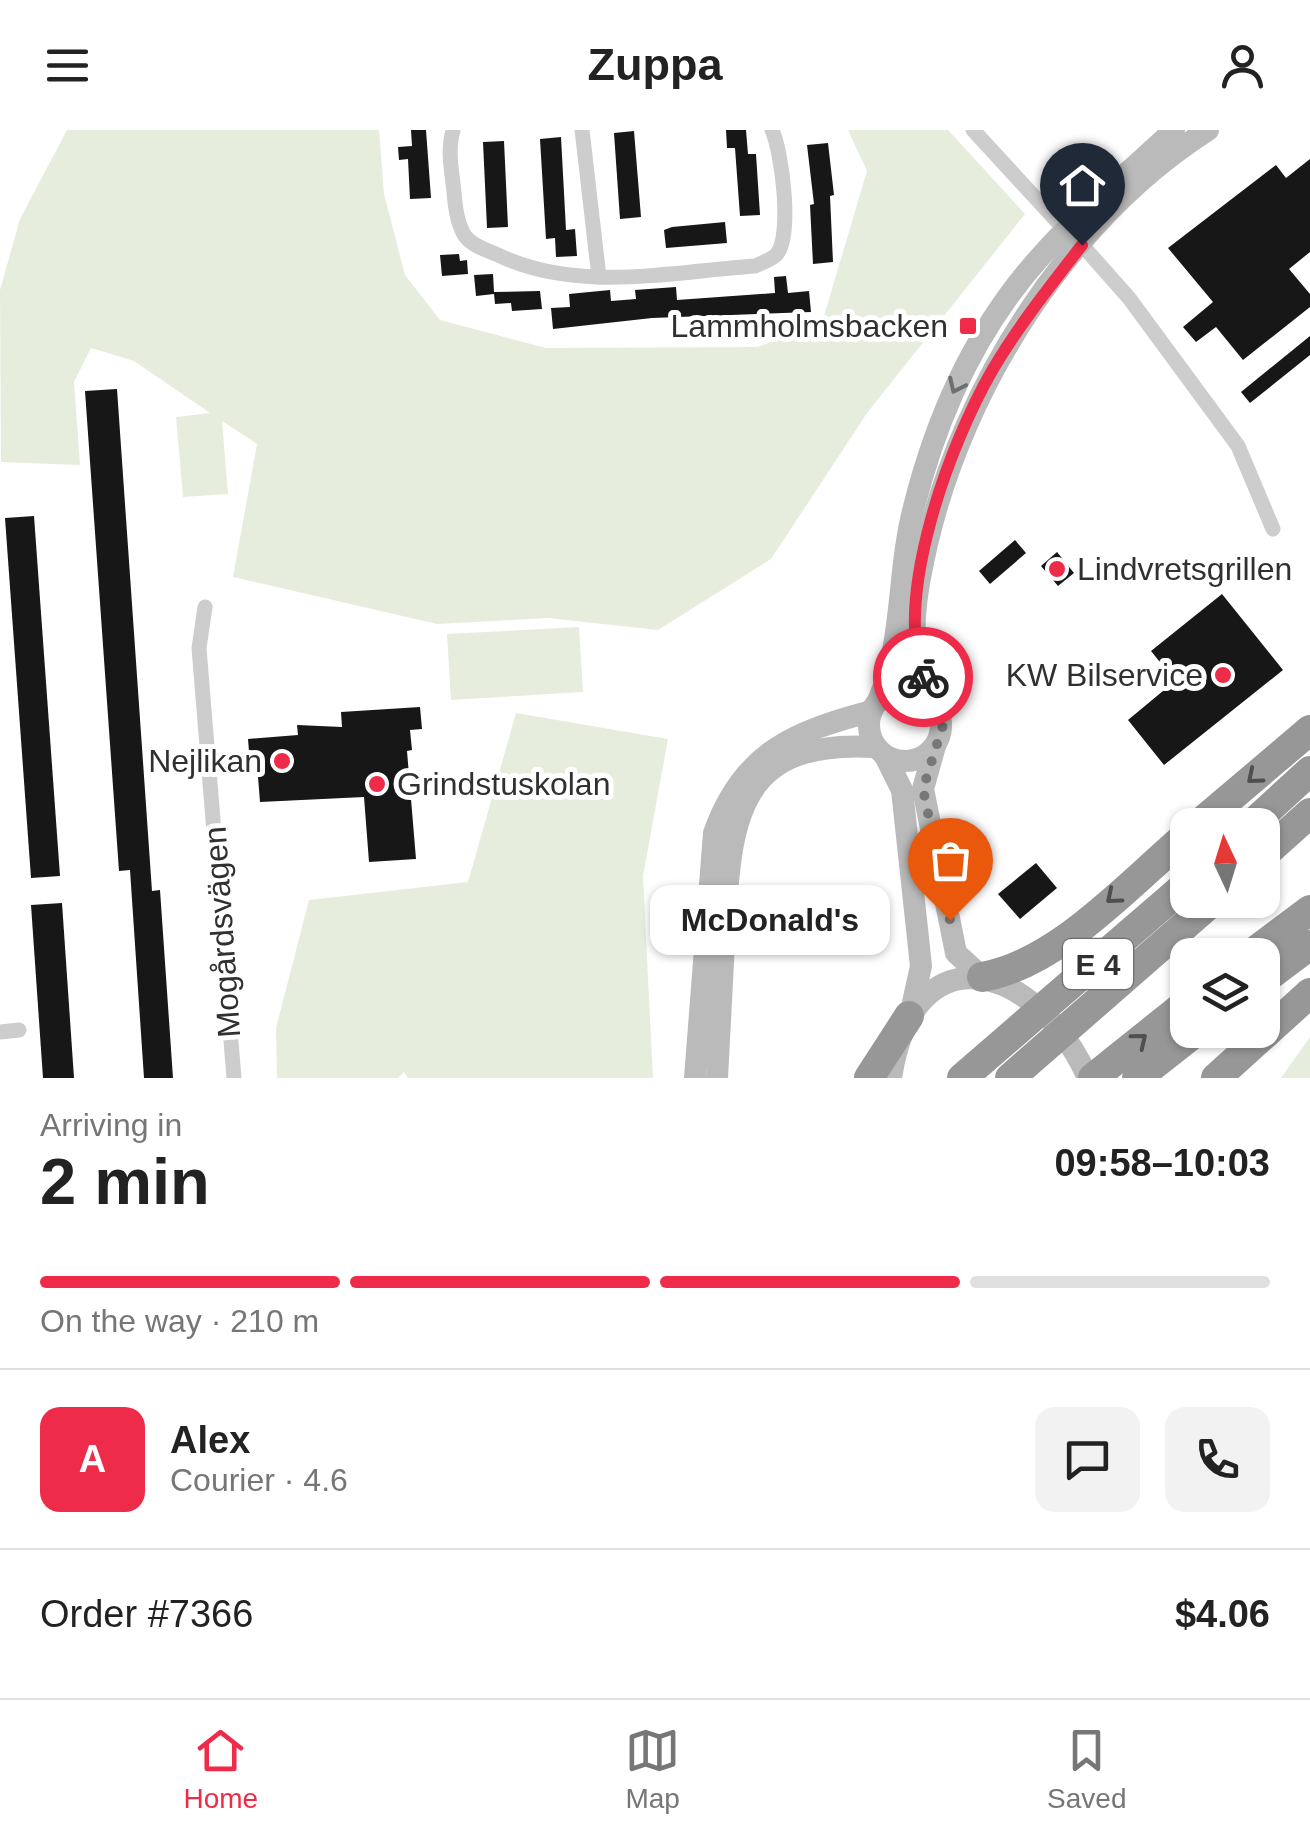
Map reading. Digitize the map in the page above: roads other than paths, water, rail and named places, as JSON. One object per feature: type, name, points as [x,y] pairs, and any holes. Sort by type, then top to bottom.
[{"type":"highway","points":[[1218,808],[1310,730]]},
{"type":"highway","points":[[1270,808],[1310,771]]},
{"type":"highway","points":[[1280,840],[1310,813]]},
{"type":"highway","points":[[982,977],[1011,972],[1052,949],[1170,849]]},
{"type":"highway","name":"E 4","points":[[962,1078],[1170,899]]},
{"type":"highway","points":[[1273,938],[1310,910]]},
{"type":"highway","points":[[1010,1078],[1193,918]]},
{"type":"highway","points":[[1280,968],[1310,946]]},
{"type":"highway","points":[[1216,1078],[1310,993]]},
{"type":"highway","points":[[868,1078],[910,1016]]},
{"type":"highway","points":[[1090,1078],[1170,1016]]},
{"type":"highway","points":[[1137,1078],[1175,1048]]},
{"type":"main road","points":[[891,1078],[921,966],[902,790],[868,723],[893,657],[913,509],[942,416],[961,374],[997,314],[1174,130]]},
{"type":"main road","points":[[1090,1078],[1068,1038],[1016,988],[982,977],[956,953],[923,789],[943,725],[916,657],[922,564],[943,486],[992,371],[1074,238],[1208,130]]},
{"type":"main road","points":[[695,1078],[714,834],[726,801],[744,773],[802,732],[875,706],[905,689],[932,701]]},
{"type":"main road","points":[[717,1078],[728,866],[740,810],[762,780],[794,755],[826,746],[881,751],[911,761],[935,746]]},
{"type":"main road","points":[[910,1016],[948,984],[982,977]]},
{"type":"street","points":[[582,130],[600,277]]},
{"type":"street","points":[[453,131],[449,142],[455,208],[464,234],[473,244],[524,268],[562,276],[600,277],[755,266],[775,256],[783,242],[785,223],[779,152],[772,130]]},
{"type":"street","points":[[973,130],[1129,298],[1238,446],[1273,529]]},
{"type":"street","name":"Mogårdsvägen","points":[[205,607],[199,648],[234,1078]]},
{"type":"street","points":[[0,1032],[19,1030]]},
{"type":"place","name":"Lammholmsbacken","points":[[968,326]]},
{"type":"place","name":"Lindvretsgrillen","points":[[1057,569]]},
{"type":"place","name":"KW Bilservice","points":[[1223,675]]},
{"type":"place","name":"Nejlikan","points":[[282,761]]},
{"type":"place","name":"Grindstuskolan","points":[[377,784]]},
{"type":"place","name":"McDonald's","points":[[950,920]]}]
